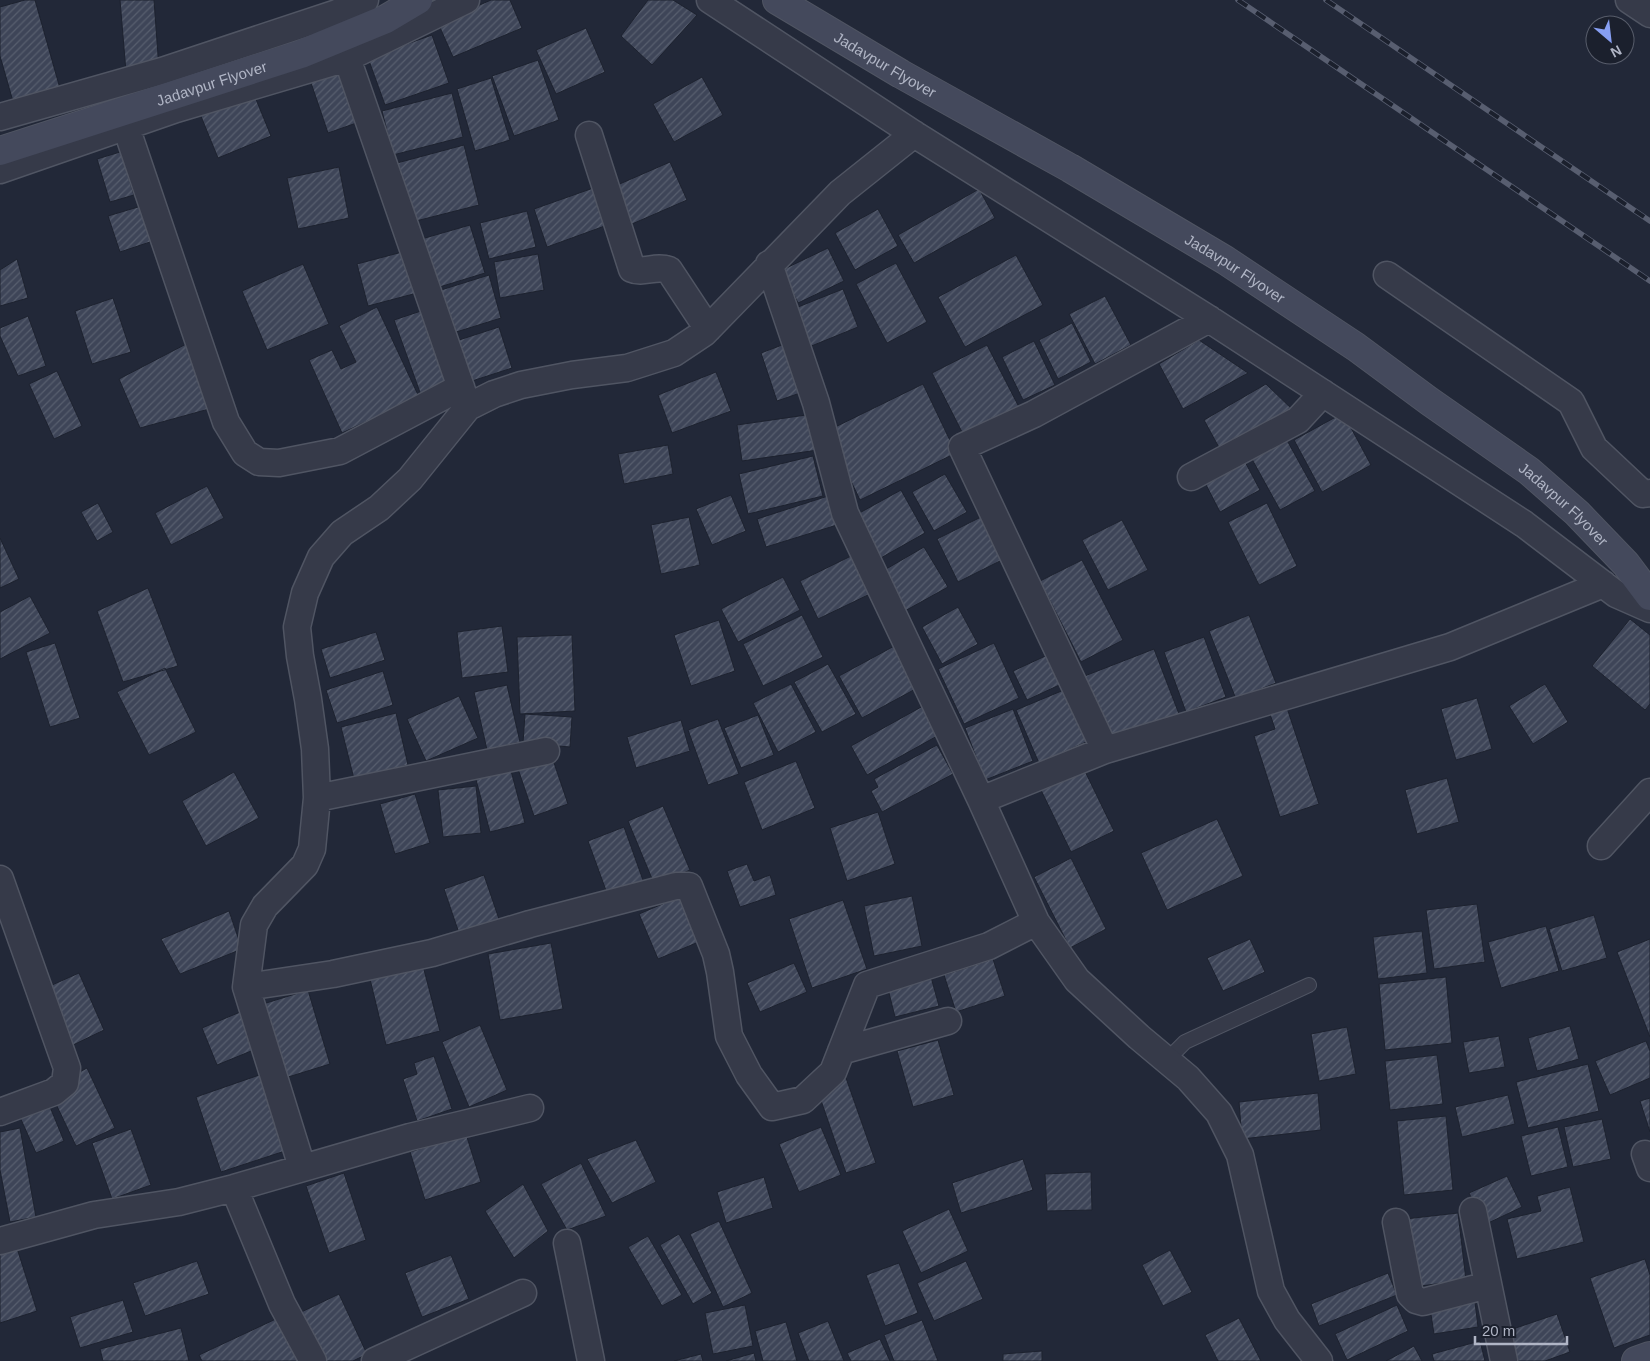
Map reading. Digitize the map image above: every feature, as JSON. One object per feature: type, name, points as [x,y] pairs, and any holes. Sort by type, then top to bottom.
[{"type":"main road","name":"Jadavpur Flyover","points":[[0,151],[301,54],[386,19],[418,0]]},
{"type":"main road","name":"Jadavpur Flyover","points":[[778,0],[900,74],[1070,168],[1225,260],[1356,347],[1529,471],[1577,513],[1626,564],[1650,596]]},
{"type":"main road","points":[[1636,1361],[1650,1356]]},
{"type":"street","points":[[0,117],[171,68],[337,13],[365,0]]},
{"type":"street","points":[[0,170],[176,109],[347,58],[466,0]]},
{"type":"street","points":[[710,0],[914,134],[1209,319],[1524,524],[1616,594],[1650,609]]},
{"type":"street","points":[[1629,0],[1650,14]]},
{"type":"street","points":[[347,58],[464,397]]},
{"type":"street","points":[[126,127],[226,422],[245,453],[259,462],[279,463],[340,451],[464,397],[494,394],[521,385],[572,375],[627,368],[674,353],[708,329],[731,307],[769,264],[840,193],[914,134]]},
{"type":"street","points":[[589,135],[632,269],[636,271],[662,267],[669,270],[708,329]]},
{"type":"street","points":[[769,264],[816,403],[845,514],[981,800],[1036,922],[1078,980],[1188,1078],[1220,1112],[1240,1155],[1256,1218],[1271,1291],[1286,1320],[1319,1361]]},
{"type":"street","points":[[1388,276],[1571,402],[1594,448],[1643,494],[1650,492]]},
{"type":"street","points":[[1105,750],[962,447],[1034,414],[1209,319]]},
{"type":"street","points":[[1191,477],[1298,420],[1323,393]]},
{"type":"street","points":[[302,1168],[246,987],[254,925],[265,906],[305,865],[312,849],[317,798],[315,749],[297,626],[305,593],[321,557],[342,533],[378,508],[410,479],[464,397]]},
{"type":"street","points":[[981,800],[1105,750],[1450,647],[1603,584]]},
{"type":"street","points":[[317,798],[546,751]]},
{"type":"street","points":[[1600,846],[1650,792]]},
{"type":"street","points":[[0,879],[67,1068],[66,1083],[54,1092],[0,1112]]},
{"type":"street","points":[[246,987],[334,974],[432,953],[530,924],[658,890],[676,886],[689,886],[716,954],[728,1036],[749,1075],[772,1107],[803,1100],[832,1072],[867,985],[989,946],[1036,922]]},
{"type":"street","points":[[841,1051],[948,1021]]},
{"type":"street","points":[[0,1241],[94,1215],[179,1202],[410,1137],[530,1108]]},
{"type":"street","points":[[234,1188],[282,1304],[313,1361]]},
{"type":"street","points":[[1472,1211],[1504,1361]]},
{"type":"street","points":[[1396,1222],[1410,1294],[1416,1300],[1423,1302],[1488,1285]]},
{"type":"street","points":[[567,1243],[591,1361]]},
{"type":"street","points":[[375,1361],[420,1352],[523,1293]]},
{"type":"lane","points":[[1167,1060],[1185,1042],[1309,985]]},
{"type":"building","points":[[25,0],[35,0],[61,92],[14,105],[0,56],[0,7]]},
{"type":"building","points":[[120,0],[154,0],[159,69],[126,72]]},
{"type":"building","points":[[491,0],[510,0],[522,28],[453,57],[438,23]]},
{"type":"building","points":[[648,0],[673,0],[697,15],[652,65],[621,36]]},
{"type":"building","points":[[586,28],[605,72],[556,94],[536,50]]},
{"type":"building","points":[[432,35],[449,83],[385,105],[368,58]]},
{"type":"building","points":[[538,60],[559,120],[514,136],[492,76]]},
{"type":"building","points":[[345,61],[365,120],[328,133],[308,74]]},
{"type":"building","points":[[702,77],[723,115],[674,142],[653,104]]},
{"type":"building","points":[[491,78],[510,140],[475,151],[457,89]]},
{"type":"building","points":[[251,87],[271,136],[218,158],[198,109]]},
{"type":"building","points":[[452,93],[463,137],[393,155],[382,111]]},
{"type":"building","points":[[464,145],[479,205],[412,222],[397,163]]},
{"type":"building","points":[[130,149],[136,169],[127,172],[134,195],[110,202],[97,159]]},
{"type":"building","points":[[670,162],[687,200],[632,224],[615,186]]},
{"type":"building","points":[[339,167],[349,218],[298,229],[287,178]]},
{"type":"building","points":[[599,186],[613,223],[547,247],[534,209]]},
{"type":"building","points":[[979,189],[995,218],[914,263],[898,235]]},
{"type":"building","points":[[148,204],[159,239],[120,252],[108,216]]},
{"type":"building","points":[[878,209],[898,246],[855,270],[835,233]]},
{"type":"building","points":[[527,211],[536,247],[489,259],[480,223]]},
{"type":"building","points":[[470,225],[485,273],[433,289],[418,240]]},
{"type":"building","points":[[828,248],[844,281],[798,303],[782,270]]},
{"type":"building","points":[[406,251],[417,293],[368,306],[357,264]]},
{"type":"building","points":[[538,254],[544,290],[500,298],[494,262]]},
{"type":"building","points":[[1016,255],[1043,305],[965,347],[938,297]]},
{"type":"building","points":[[17,259],[28,298],[0,306],[0,270]]},
{"type":"building","points":[[896,263],[927,322],[887,343],[856,284]]},
{"type":"building","points":[[303,264],[329,324],[267,350],[242,291]]},
{"type":"building","points":[[489,275],[501,318],[453,333],[441,290]]},
{"type":"building","points":[[843,289],[858,327],[809,347],[793,309]]},
{"type":"building","points":[[1105,296],[1131,345],[1095,364],[1069,314]]},
{"type":"building","points":[[113,298],[131,352],[92,364],[75,311]]},
{"type":"building","points":[[377,307],[419,397],[342,433],[309,360],[332,350],[341,369],[356,362],[339,326]]},
{"type":"building","points":[[427,309],[454,386],[422,398],[394,320]]},
{"type":"building","points":[[28,316],[46,366],[18,376],[0,336],[0,328]]},
{"type":"building","points":[[1072,323],[1091,362],[1058,379],[1039,340]]},
{"type":"building","points":[[499,327],[512,368],[472,381],[459,340]]},
{"type":"building","points":[[1199,340],[1248,373],[1183,409],[1159,364]]},
{"type":"building","points":[[1034,341],[1055,385],[1023,400],[1002,357]]},
{"type":"building","points":[[190,342],[209,409],[140,428],[119,379]]},
{"type":"building","points":[[790,342],[806,391],[777,401],[761,353]]},
{"type":"building","points":[[987,345],[1019,407],[964,436],[932,373]]},
{"type":"building","points":[[57,371],[82,426],[54,439],[29,384]]},
{"type":"building","points":[[716,372],[731,411],[672,433],[658,395]]},
{"type":"building","points":[[923,384],[956,453],[860,500],[827,431]]},
{"type":"building","points":[[1266,384],[1296,413],[1222,453],[1204,420]]},
{"type":"building","points":[[1343,413],[1371,465],[1322,492],[1294,440]]},
{"type":"building","points":[[813,414],[818,450],[742,461],[737,425]]},
{"type":"building","points":[[1283,433],[1315,491],[1280,510],[1248,452]]},
{"type":"building","points":[[668,445],[673,474],[624,484],[618,454]]},
{"type":"building","points":[[813,456],[823,496],[748,514],[739,474]]},
{"type":"building","points":[[1242,456],[1260,490],[1220,512],[1202,477]]},
{"type":"building","points":[[945,474],[967,512],[934,531],[912,492]]},
{"type":"building","points":[[207,486],[224,518],[171,545],[155,513]]},
{"type":"building","points":[[901,490],[925,533],[879,559],[854,516]]},
{"type":"building","points":[[731,495],[746,531],[712,545],[696,509]]},
{"type":"building","points":[[828,496],[837,525],[766,547],[757,519]]},
{"type":"building","points":[[98,503],[113,532],[97,541],[81,512]]},
{"type":"building","points":[[1267,503],[1297,566],[1259,585],[1228,522]]},
{"type":"building","points":[[689,517],[700,565],[661,574],[651,525]]},
{"type":"building","points":[[981,517],[1002,560],[958,582],[937,539]]},
{"type":"building","points":[[1122,520],[1148,570],[1108,590],[1082,540]]},
{"type":"building","points":[[0,538],[19,579],[0,588]]},
{"type":"building","points":[[924,547],[948,587],[903,612],[881,572]]},
{"type":"building","points":[[851,556],[870,594],[818,619],[800,581]]},
{"type":"building","points":[[1082,560],[1123,640],[1081,662],[1040,581]]},
{"type":"building","points":[[783,577],[800,610],[738,642],[721,609]]},
{"type":"building","points":[[148,588],[178,666],[123,682],[97,611]]},
{"type":"building","points":[[30,596],[50,633],[0,659],[0,612]]},
{"type":"building","points":[[958,607],[978,644],[942,664],[922,627]]},
{"type":"building","points":[[802,615],[823,657],[763,686],[743,644]]},
{"type":"building","points":[[1249,615],[1276,683],[1236,699],[1209,631]]},
{"type":"building","points":[[1630,619],[1650,635],[1650,704],[1645,710],[1592,666]]},
{"type":"building","points":[[719,620],[735,671],[691,686],[674,635]]},
{"type":"building","points":[[502,626],[508,672],[462,678],[457,632]]},
{"type":"building","points":[[376,632],[385,660],[330,678],[321,649]]},
{"type":"building","points":[[572,635],[575,711],[520,714],[517,637]]},
{"type":"building","points":[[1204,637],[1226,697],[1186,712],[1164,652]]},
{"type":"building","points":[[55,643],[80,718],[50,727],[26,652]]},
{"type":"building","points":[[994,643],[1019,698],[964,724],[938,669]]},
{"type":"building","points":[[898,644],[921,686],[862,718],[839,676]]},
{"type":"building","points":[[1154,649],[1179,714],[1108,743],[1082,677]]},
{"type":"building","points":[[1054,652],[1068,681],[1027,700],[1013,671]]},
{"type":"building","points":[[828,664],[856,714],[822,732],[794,682]]},
{"type":"building","points":[[165,668],[196,732],[149,755],[117,692]]},
{"type":"building","points":[[383,671],[393,705],[337,723],[326,690]]},
{"type":"building","points":[[791,684],[816,732],[778,752],[753,703]]},
{"type":"building","points":[[1545,684],[1568,722],[1533,744],[1509,706]]},
{"type":"building","points":[[507,685],[520,742],[487,750],[474,692]]},
{"type":"building","points":[[1071,687],[1093,739],[1039,763],[1016,710]]},
{"type":"building","points":[[459,696],[478,738],[426,761],[407,719]]},
{"type":"building","points":[[1477,698],[1492,749],[1456,760],[1441,709]]},
{"type":"building","points":[[1286,705],[1319,804],[1280,817],[1254,736],[1275,729],[1269,711]]},
{"type":"building","points":[[923,706],[939,735],[867,775],[851,746]]},
{"type":"building","points":[[1013,709],[1033,761],[985,780],[965,728]]},
{"type":"building","points":[[396,713],[408,765],[354,779],[341,727]]},
{"type":"building","points":[[525,714],[572,717],[570,747],[523,743]]},
{"type":"building","points":[[758,715],[774,755],[741,768],[724,728]]},
{"type":"building","points":[[718,719],[739,774],[708,785],[688,730]]},
{"type":"building","points":[[681,720],[690,751],[636,768],[627,737]]},
{"type":"building","points":[[937,745],[953,774],[882,812],[871,791],[878,787],[874,779]]},
{"type":"building","points":[[551,754],[568,804],[534,816],[517,766]]},
{"type":"building","points":[[796,761],[815,808],[762,830],[744,782]]},
{"type":"building","points":[[1082,765],[1114,831],[1071,852],[1039,786]]},
{"type":"building","points":[[510,767],[525,823],[490,832],[475,776]]},
{"type":"building","points":[[234,772],[259,818],[206,846],[182,801]]},
{"type":"building","points":[[1447,778],[1459,822],[1417,834],[1405,790]]},
{"type":"building","points":[[476,786],[481,833],[443,837],[438,790]]},
{"type":"building","points":[[415,794],[430,843],[395,854],[380,804]]},
{"type":"building","points":[[663,806],[690,870],[655,886],[628,821]]},
{"type":"building","points":[[878,812],[895,864],[847,881],[830,828]]},
{"type":"building","points":[[1217,819],[1243,876],[1167,910],[1141,853]]},
{"type":"building","points":[[624,827],[644,883],[608,896],[588,841]]},
{"type":"building","points":[[1071,858],[1106,929],[1070,948],[1034,877]]},
{"type":"building","points":[[747,864],[754,881],[770,875],[776,895],[740,907],[727,871]]},
{"type":"building","points":[[484,875],[501,925],[461,939],[444,889]]},
{"type":"building","points":[[681,896],[701,941],[658,959],[639,914]]},
{"type":"building","points":[[912,896],[922,946],[874,956],[864,906]]},
{"type":"building","points":[[843,900],[867,969],[812,988],[789,919]]},
{"type":"building","points":[[1477,904],[1485,962],[1434,969],[1426,910]]},
{"type":"building","points":[[229,911],[242,949],[180,974],[161,939]]},
{"type":"building","points":[[1594,915],[1607,958],[1562,971],[1549,929]]},
{"type":"building","points":[[1546,926],[1559,971],[1501,988],[1488,942]]},
{"type":"building","points":[[1422,931],[1427,973],[1378,979],[1373,937]]},
{"type":"building","points":[[1250,939],[1265,972],[1223,991],[1207,958]]},
{"type":"building","points":[[1650,939],[1650,1037],[1617,952]]},
{"type":"building","points":[[551,943],[563,1009],[500,1020],[488,954]]},
{"type":"building","points":[[993,959],[1005,996],[956,1012],[944,975]]},
{"type":"building","points":[[422,962],[440,1031],[386,1045],[369,975]]},
{"type":"building","points":[[794,963],[807,992],[760,1012],[747,983]]},
{"type":"building","points":[[79,973],[104,1030],[69,1047],[43,989]]},
{"type":"building","points":[[931,977],[939,1006],[895,1017],[888,989]]},
{"type":"building","points":[[1446,977],[1452,1043],[1385,1050],[1379,984]]},
{"type":"building","points":[[308,990],[330,1064],[285,1078],[263,1004]]},
{"type":"building","points":[[245,1010],[261,1047],[217,1065],[202,1028]]},
{"type":"building","points":[[480,1025],[507,1090],[469,1107],[442,1042]]},
{"type":"building","points":[[1570,1026],[1579,1059],[1537,1071],[1528,1038]]},
{"type":"building","points":[[1347,1027],[1356,1074],[1319,1081],[1311,1034]]},
{"type":"building","points":[[1499,1036],[1505,1067],[1469,1073],[1463,1042]]},
{"type":"building","points":[[938,1040],[954,1095],[913,1107],[897,1051]]},
{"type":"building","points":[[1646,1041],[1650,1051],[1650,1078],[1610,1095],[1595,1061]]},
{"type":"building","points":[[1437,1055],[1443,1104],[1390,1110],[1385,1061]]},
{"type":"building","points":[[434,1056],[452,1109],[417,1121],[403,1079],[417,1074],[414,1063]]},
{"type":"building","points":[[1588,1064],[1599,1111],[1528,1128],[1516,1082]]},
{"type":"building","points":[[87,1068],[115,1128],[76,1146],[54,1100],[76,1089],[70,1077]]},
{"type":"building","points":[[265,1073],[291,1149],[221,1172],[196,1097]]},
{"type":"building","points":[[846,1078],[876,1163],[846,1173],[817,1089]]},
{"type":"building","points":[[1318,1093],[1321,1130],[1242,1139],[1239,1102]]},
{"type":"building","points":[[1508,1095],[1515,1124],[1462,1137],[1455,1107]]},
{"type":"building","points":[[1650,1098],[1650,1132],[1640,1101]]},
{"type":"building","points":[[48,1102],[64,1141],[36,1153],[19,1115]]},
{"type":"building","points":[[1446,1116],[1453,1190],[1404,1195],[1397,1121]]},
{"type":"building","points":[[1602,1119],[1611,1159],[1573,1167],[1564,1127]]},
{"type":"building","points":[[821,1127],[841,1175],[799,1192],[779,1144]]},
{"type":"building","points":[[1558,1127],[1568,1167],[1531,1176],[1521,1136]]},
{"type":"building","points":[[20,1128],[36,1217],[10,1222],[0,1170],[0,1132]]},
{"type":"building","points":[[131,1129],[151,1185],[112,1199],[92,1143]]},
{"type":"building","points":[[466,1134],[481,1182],[425,1200],[410,1152]]},
{"type":"building","points":[[636,1140],[656,1182],[612,1203],[587,1159]]},
{"type":"building","points":[[1023,1159],[1033,1190],[961,1213],[952,1183]]},
{"type":"building","points":[[581,1163],[606,1216],[567,1230],[541,1184]]},
{"type":"building","points":[[1091,1172],[1092,1210],[1047,1211],[1045,1174]]},
{"type":"building","points":[[344,1173],[366,1240],[329,1253],[306,1186]]},
{"type":"building","points":[[1507,1176],[1522,1207],[1484,1225],[1469,1193]]},
{"type":"building","points":[[764,1177],[773,1208],[726,1223],[717,1192]]},
{"type":"building","points":[[523,1184],[548,1231],[514,1258],[485,1211]]},
{"type":"building","points":[[1570,1187],[1584,1242],[1517,1259],[1507,1219],[1541,1211],[1537,1196]]},
{"type":"building","points":[[949,1209],[968,1251],[921,1273],[902,1231]]},
{"type":"building","points":[[1458,1213],[1466,1280],[1413,1287],[1405,1219]]},
{"type":"building","points":[[719,1221],[752,1293],[723,1307],[690,1234]]},
{"type":"building","points":[[679,1234],[712,1293],[693,1304],[660,1245]]},
{"type":"building","points":[[648,1236],[682,1295],[662,1306],[628,1247]]},
{"type":"building","points":[[16,1245],[37,1311],[0,1323],[0,1250]]},
{"type":"building","points":[[1170,1250],[1192,1292],[1163,1306],[1142,1265]]},
{"type":"building","points":[[451,1255],[469,1299],[422,1317],[405,1273]]},
{"type":"building","points":[[1645,1259],[1650,1275],[1650,1335],[1614,1348],[1590,1278]]},
{"type":"building","points":[[197,1261],[209,1294],[145,1316],[133,1283]]},
{"type":"building","points":[[966,1261],[983,1299],[934,1321],[917,1283]]},
{"type":"building","points":[[899,1263],[918,1313],[885,1326],[866,1275]]},
{"type":"building","points":[[1388,1273],[1397,1295],[1319,1326],[1311,1304]]},
{"type":"building","points":[[339,1294],[367,1354],[353,1361],[316,1361],[295,1315]]},
{"type":"building","points":[[123,1300],[133,1332],[80,1348],[70,1317]]},
{"type":"building","points":[[1475,1302],[1478,1327],[1434,1334],[1430,1308]]},
{"type":"building","points":[[745,1305],[753,1346],[713,1354],[705,1313]]},
{"type":"building","points":[[1397,1305],[1408,1331],[1347,1360],[1335,1334]]},
{"type":"building","points":[[1557,1314],[1570,1352],[1545,1361],[1511,1361],[1501,1333]]},
{"type":"building","points":[[278,1318],[298,1361],[202,1361],[199,1355]]},
{"type":"building","points":[[1239,1318],[1261,1361],[1218,1361],[1205,1335]]},
{"type":"building","points":[[922,1320],[938,1361],[894,1361],[884,1335]]},
{"type":"building","points":[[828,1321],[844,1361],[809,1361],[798,1333]]},
{"type":"building","points":[[786,1322],[797,1361],[763,1361],[755,1331]]},
{"type":"building","points":[[181,1328],[189,1361],[103,1361],[100,1349]]},
{"type":"building","points":[[880,1339],[890,1361],[851,1361],[847,1353]]},
{"type":"building","points":[[1480,1341],[1485,1361],[1434,1361],[1432,1354]]},
{"type":"building","points":[[1414,1346],[1422,1361],[1386,1361]]},
{"type":"building","points":[[1042,1351],[1042,1361],[1003,1361],[1003,1354]]},
{"type":"building","points":[[754,1353],[756,1361],[726,1361]]},
{"type":"building","points":[[701,1354],[703,1361],[674,1361]]},
{"type":"railway","points":[[1238,0],[1650,281]]},
{"type":"railway","points":[[1326,0],[1650,221]]}]
